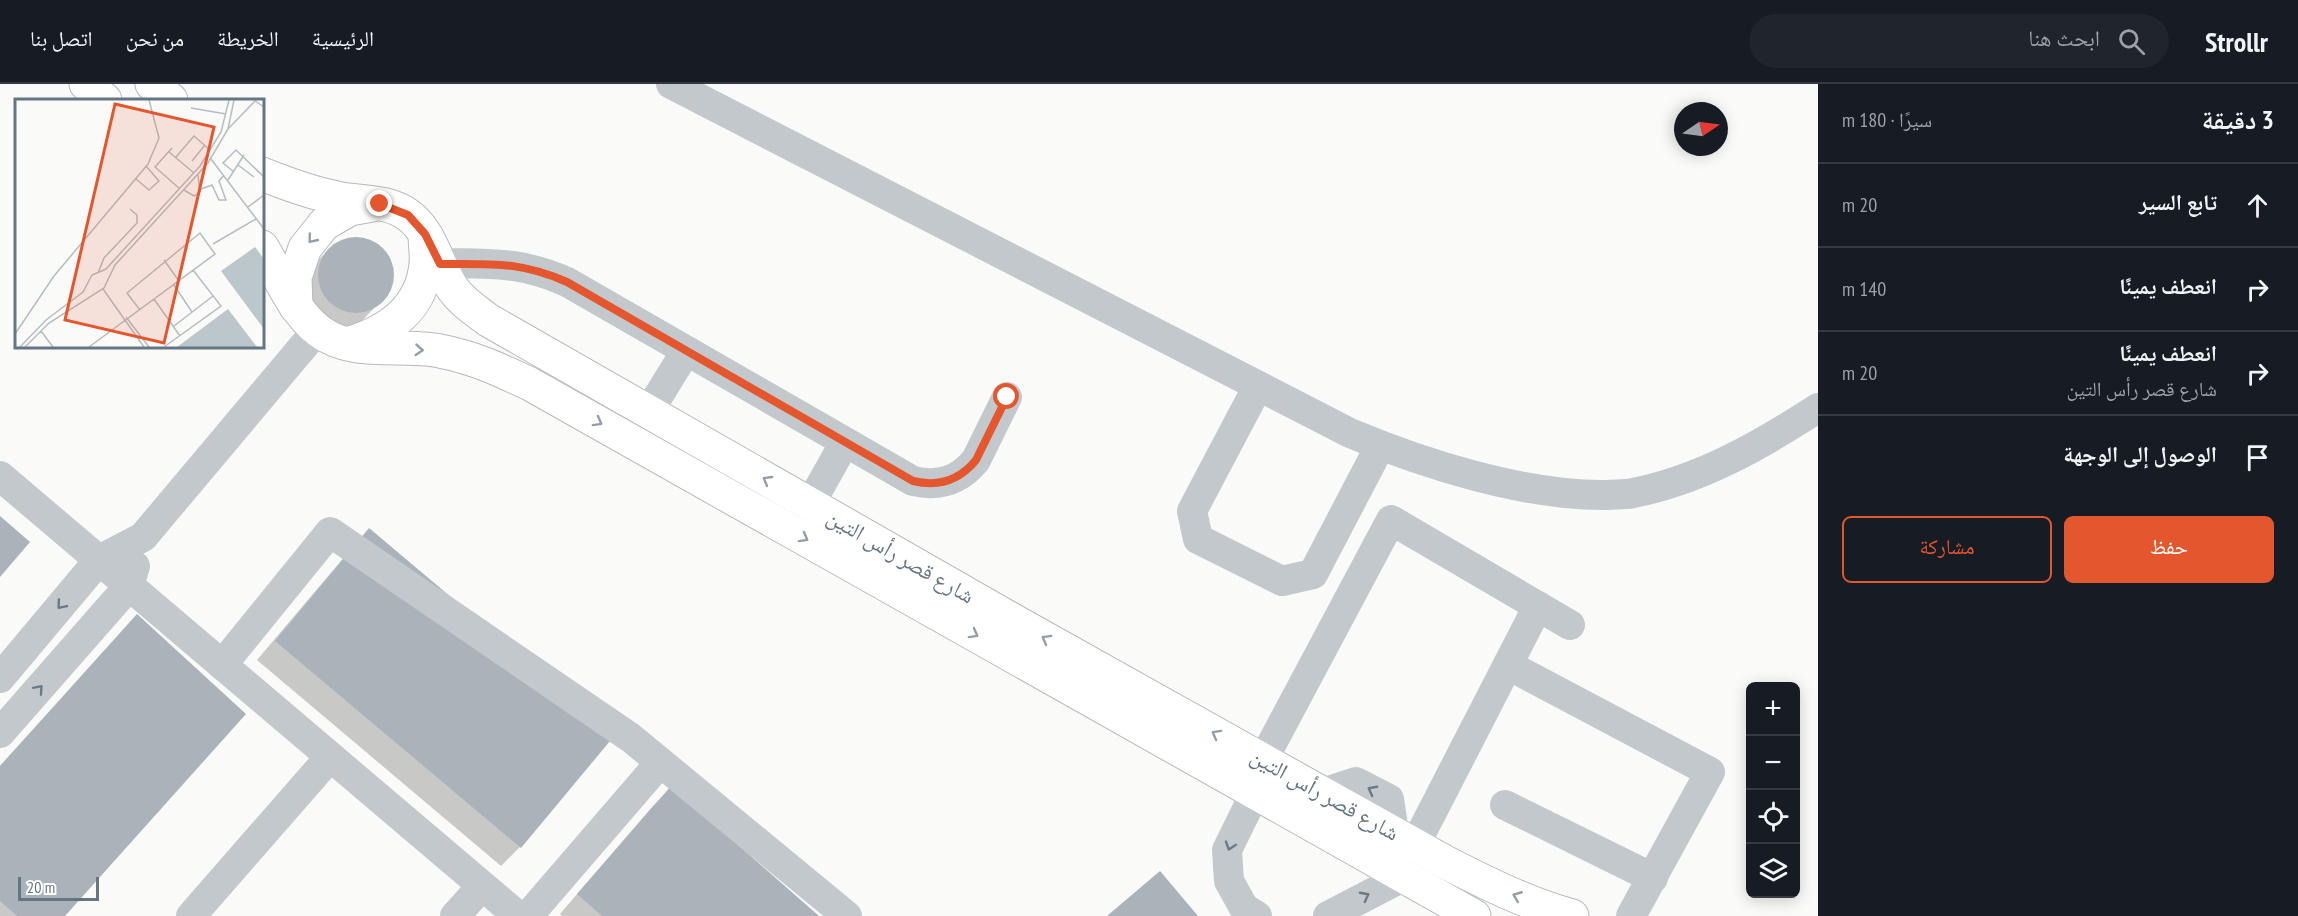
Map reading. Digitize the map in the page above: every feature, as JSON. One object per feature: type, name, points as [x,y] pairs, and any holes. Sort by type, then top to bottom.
[{"type":"main road","points":[[86,84],[104,99]]},
{"type":"main road","points":[[152,84],[170,99]]},
{"type":"main road","name":"شارع قصر رأس التين","points":[[264,175],[297,188],[328,196],[380,204],[408,215],[425,234],[452,287],[461,298],[488,320],[1263,760],[1481,881],[1520,898],[1572,916]]},
{"type":"main road","points":[[320,327],[296,276],[305,248],[324,224],[350,209],[380,204]]},
{"type":"main road","points":[[264,250],[320,327],[375,336],[400,318],[418,293],[426,264],[425,234]]},
{"type":"main road","name":"شارع قصر رأس التين","points":[[320,327],[485,362],[531,384],[1474,916]]},
{"type":"street","points":[[671,84],[1350,433],[1413,458],[1521,486],[1576,495],[1630,494],[1676,483],[1731,459],[1818,408]]},
{"type":"street","points":[[440,264],[504,264],[528,267],[567,282],[913,481],[926,484],[939,483],[961,474],[976,460],[1007,397]]},
{"type":"street","points":[[0,678],[99,560],[142,537],[320,327]]},
{"type":"street","points":[[649,411],[686,351]]},
{"type":"street","points":[[1258,386],[1192,511],[1198,539],[1282,581],[1313,574],[1380,446]]},
{"type":"street","points":[[810,504],[845,442]]},
{"type":"street","points":[[0,476],[518,916]]},
{"type":"street","points":[[1263,760],[1391,520],[1570,625]]},
{"type":"street","points":[[222,665],[330,532],[630,738],[847,916]]},
{"type":"street","points":[[0,733],[129,586],[142,537]]},
{"type":"street","points":[[1405,839],[1508,665],[1538,606]]},
{"type":"street","points":[[1508,665],[1710,772],[1631,916]]},
{"type":"street","points":[[191,916],[330,757]]},
{"type":"street","points":[[528,916],[659,764]]},
{"type":"street","points":[[1255,793],[1227,850],[1228,881],[1244,908],[1257,916]]},
{"type":"street","points":[[1505,805],[1653,878]]},
{"type":"street","points":[[1328,916],[1402,877]]},
{"type":"street","points":[[454,916],[482,886]]},
{"type":"building","points":[[356,237],[371,240],[383,248],[391,260],[394,275],[391,290],[383,302],[371,310],[356,313],[341,310],[329,302],[321,290],[318,275],[321,260],[329,248],[341,240]]},
{"type":"building","points":[[0,516],[30,542],[0,577]]},
{"type":"building","points":[[369,528],[615,735],[521,848],[275,641]]},
{"type":"building","points":[[137,614],[246,714],[65,916],[17,916],[0,901],[0,766]]},
{"type":"building","points":[[671,786],[819,916],[602,916],[577,894]]},
{"type":"building","points":[[1160,871],[1198,916],[1107,916]]},
{"type":"route","points":[[380,204],[408,215],[425,234],[440,264],[504,264],[528,267],[567,282],[913,481],[926,484],[952,480],[969,468],[976,460],[1007,397]]}]
